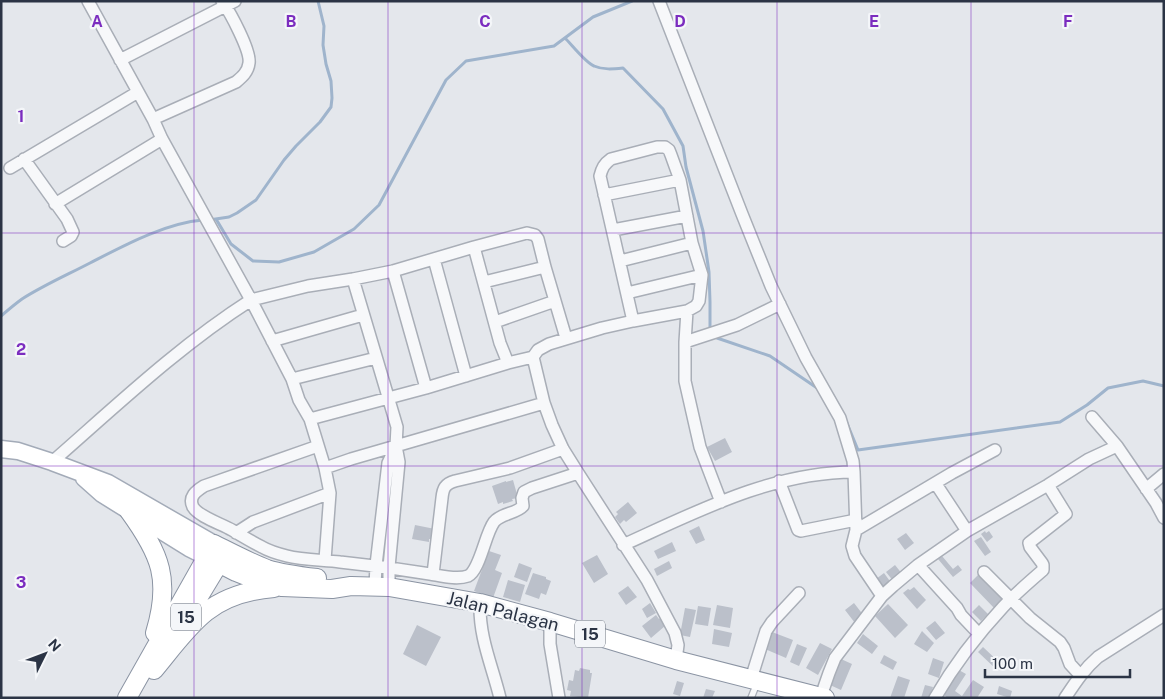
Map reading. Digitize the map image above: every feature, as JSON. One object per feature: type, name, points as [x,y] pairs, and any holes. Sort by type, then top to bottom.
[{"type":"highway","points":[[129,511],[145,533],[158,558],[163,586],[161,614],[150,667]]},
{"type":"highway","name":"Jalan Palagan","points":[[217,554],[246,560],[268,569],[298,576],[331,580],[351,586]]},
{"type":"highway","name":"Jalan Palagan","points":[[217,554],[236,572],[282,587],[332,589],[351,586],[382,586],[480,603],[676,660],[817,697]]},
{"type":"highway","name":"15","points":[[127,698],[150,667],[217,554]]},
{"type":"highway","name":"15","points":[[138,698],[150,667],[206,612],[231,597],[259,589],[282,587]]},
{"type":"main road","name":"Jalan Palagan","points":[[1,448],[18,451],[52,462],[108,483],[217,554]]},
{"type":"main road","name":"Jalan Palagan","points":[[77,472],[102,494],[189,548],[217,554]]},
{"type":"street","points":[[88,1],[251,300],[292,379],[310,419],[326,468],[330,493],[325,560]]},
{"type":"street","points":[[659,1],[771,286],[806,358],[840,418],[853,461],[856,525],[852,546],[855,556],[882,596]]},
{"type":"street","points":[[120,60],[228,3],[248,50],[250,62],[247,71],[236,82],[152,119]]},
{"type":"street","points":[[10,168],[138,92]]},
{"type":"street","points":[[55,204],[162,139]]},
{"type":"street","points":[[310,419],[533,357],[543,347],[566,338],[633,321],[687,311],[696,306],[699,302],[702,275],[692,243],[680,180],[669,150],[665,147],[657,147],[611,159],[602,168],[600,176],[633,321]]},
{"type":"street","points":[[24,159],[67,219],[73,232],[71,236],[63,241]]},
{"type":"street","points":[[604,195],[680,180]]},
{"type":"street","points":[[613,230],[687,216]]},
{"type":"street","points":[[52,462],[171,358],[251,300],[308,286],[353,280],[393,271],[527,233],[535,235],[538,239],[566,338]]},
{"type":"street","points":[[620,260],[692,243]]},
{"type":"street","points":[[474,247],[500,343],[508,363]]},
{"type":"street","points":[[434,259],[466,376]]},
{"type":"street","points":[[484,282],[545,267]]},
{"type":"street","points":[[393,271],[426,388]]},
{"type":"street","points":[[627,293],[702,275]]},
{"type":"street","points":[[353,280],[397,427],[396,446],[399,462],[389,567],[382,586]]},
{"type":"street","points":[[495,322],[555,302]]},
{"type":"street","points":[[685,342],[737,325],[780,304]]},
{"type":"street","points":[[687,311],[685,381],[700,447],[721,502]]},
{"type":"street","points":[[272,341],[363,315]]},
{"type":"street","points":[[533,357],[544,402],[563,449],[647,580],[675,634],[678,645],[676,660]]},
{"type":"street","points":[[292,379],[376,358]]},
{"type":"street","points":[[326,468],[544,402]]},
{"type":"street","points":[[1092,417],[1117,446],[1164,518]]},
{"type":"street","points":[[318,446],[204,486],[193,495],[192,502],[194,508],[200,514],[263,548],[289,556],[376,565],[451,577],[462,577],[469,575],[475,569],[494,521],[522,508],[524,492],[578,473]]},
{"type":"street","points":[[382,586],[376,565],[388,463],[396,446]]},
{"type":"street","points":[[817,697],[835,658],[882,596],[918,565],[967,531],[1048,485],[1089,459],[1117,446]]},
{"type":"street","points":[[434,574],[443,493],[444,487],[447,484],[510,468],[563,449]]},
{"type":"street","points":[[779,482],[798,530],[856,525],[936,484],[994,450]]},
{"type":"street","points":[[624,544],[702,509],[779,482],[819,474],[854,472]]},
{"type":"street","points":[[1146,488],[1164,474]]},
{"type":"street","points":[[936,484],[967,531]]},
{"type":"street","points":[[935,698],[961,656],[979,634],[1011,599],[1042,570],[1042,563],[1029,544],[1066,515],[1048,485]]},
{"type":"street","points":[[236,533],[253,522],[330,493]]},
{"type":"street","points":[[918,565],[979,634]]},
{"type":"street","points":[[984,572],[1030,618],[1060,642],[1070,664],[1080,675]]},
{"type":"street","points":[[754,680],[766,631],[799,593]]},
{"type":"street","points":[[480,603],[481,628],[500,698]]},
{"type":"street","points":[[1064,698],[1080,675],[1098,658],[1164,614]]},
{"type":"street","points":[[550,622],[550,644],[559,698]]},
{"type":"lane","points":[[751,698],[754,680]]},
{"type":"building","points":[[725,438],[732,452],[715,461],[707,447]]},
{"type":"building","points":[[513,480],[518,498],[498,504],[492,486]]},
{"type":"building","points":[[628,502],[637,513],[626,522],[624,520],[620,524],[615,517],[618,514],[616,512]]},
{"type":"building","points":[[415,525],[435,529],[434,540],[429,539],[429,542],[412,539]]},
{"type":"building","points":[[699,526],[705,540],[696,544],[689,531]]},
{"type":"building","points":[[985,531],[986,533],[989,531],[993,537],[987,542],[981,534]]},
{"type":"building","points":[[906,533],[914,543],[905,550],[897,539]]},
{"type":"building","points":[[981,537],[991,552],[985,556],[974,541]]},
{"type":"building","points":[[672,542],[676,551],[658,559],[654,551]]},
{"type":"building","points":[[489,551],[501,555],[495,570],[502,573],[493,598],[474,591]]},
{"type":"building","points":[[597,555],[608,574],[594,583],[582,563]]},
{"type":"building","points":[[942,556],[953,569],[958,565],[962,570],[953,577],[938,559]]},
{"type":"building","points":[[669,561],[672,568],[657,576],[654,569]]},
{"type":"building","points":[[519,563],[532,568],[527,582],[514,577]]},
{"type":"building","points":[[895,565],[903,575],[894,582],[886,572]]},
{"type":"building","points":[[533,573],[546,577],[546,579],[551,581],[546,595],[541,593],[539,599],[525,594]]},
{"type":"building","points":[[884,573],[892,584],[884,590],[876,579]]},
{"type":"building","points":[[979,574],[1004,601],[995,609],[970,583]]},
{"type":"building","points":[[508,580],[525,585],[520,602],[503,597]]},
{"type":"building","points":[[628,586],[637,597],[626,605],[618,593]]},
{"type":"building","points":[[914,587],[926,600],[917,609],[903,593]]},
{"type":"building","points":[[650,603],[656,613],[647,618],[642,609]]},
{"type":"building","points":[[854,603],[864,616],[855,623],[845,610]]},
{"type":"building","points":[[888,604],[908,625],[895,638],[875,616]]},
{"type":"building","points":[[717,605],[733,608],[730,628],[713,625]]},
{"type":"building","points":[[979,605],[988,614],[981,621],[972,612]]},
{"type":"building","points":[[698,606],[711,608],[708,626],[695,624]]},
{"type":"building","points":[[685,608],[696,610],[690,637],[680,635]]},
{"type":"building","points":[[656,615],[659,619],[663,616],[667,623],[651,638],[642,626]]},
{"type":"building","points":[[935,621],[945,633],[936,640],[926,628]]},
{"type":"building","points":[[417,625],[441,637],[426,666],[403,654]]},
{"type":"building","points":[[714,629],[732,633],[729,647],[712,644]]},
{"type":"building","points":[[922,631],[934,643],[927,652],[914,644]]},
{"type":"building","points":[[772,632],[793,640],[786,658],[765,649]]},
{"type":"building","points":[[863,634],[878,646],[872,654],[857,643]]},
{"type":"building","points":[[820,643],[832,649],[818,675],[806,668]]},
{"type":"building","points":[[797,644],[807,648],[799,666],[790,662]]},
{"type":"building","points":[[983,647],[1002,665],[997,670],[978,652]]},
{"type":"building","points":[[884,655],[897,662],[893,670],[880,663]]},
{"type":"building","points":[[933,658],[944,662],[939,678],[928,674]]},
{"type":"building","points":[[841,659],[852,664],[841,690],[830,685]]},
{"type":"building","points":[[580,668],[590,670],[590,673],[592,673],[588,698],[570,696],[571,691],[567,690],[569,680],[573,681],[575,670],[579,671]]},
{"type":"building","points":[[957,669],[966,674],[955,691],[962,696],[973,680],[984,687],[977,698],[948,698],[941,693]]},
{"type":"building","points":[[898,676],[910,680],[904,698],[890,698]]},
{"type":"building","points":[[677,681],[684,683],[680,696],[673,694]]},
{"type":"building","points":[[925,685],[933,687],[929,698],[921,698]]},
{"type":"building","points":[[999,686],[1012,691],[1010,698],[997,694]]},
{"type":"building","points":[[706,689],[715,691],[712,698],[703,698]]},
{"type":"waterway","points":[[209,220],[229,217],[256,200],[284,160],[320,122],[331,107],[331,81],[326,64],[323,45],[324,26],[318,1]]},
{"type":"waterway","points":[[216,219],[231,244],[253,261],[279,262],[314,252],[354,229],[379,205],[446,80],[466,61],[554,46],[593,17],[632,1]]},
{"type":"waterway","points":[[565,38],[583,58],[594,66],[604,69],[623,68],[663,109],[683,146],[686,167],[703,231],[709,272],[710,328],[712,331]]},
{"type":"waterway","points":[[1,316],[22,299],[39,289],[130,243],[159,230],[203,220]]},
{"type":"waterway","points":[[715,336],[770,356],[820,390]]},
{"type":"waterway","points":[[844,416],[858,450],[1060,422],[1087,405],[1108,388],[1143,381],[1164,386]]}]
